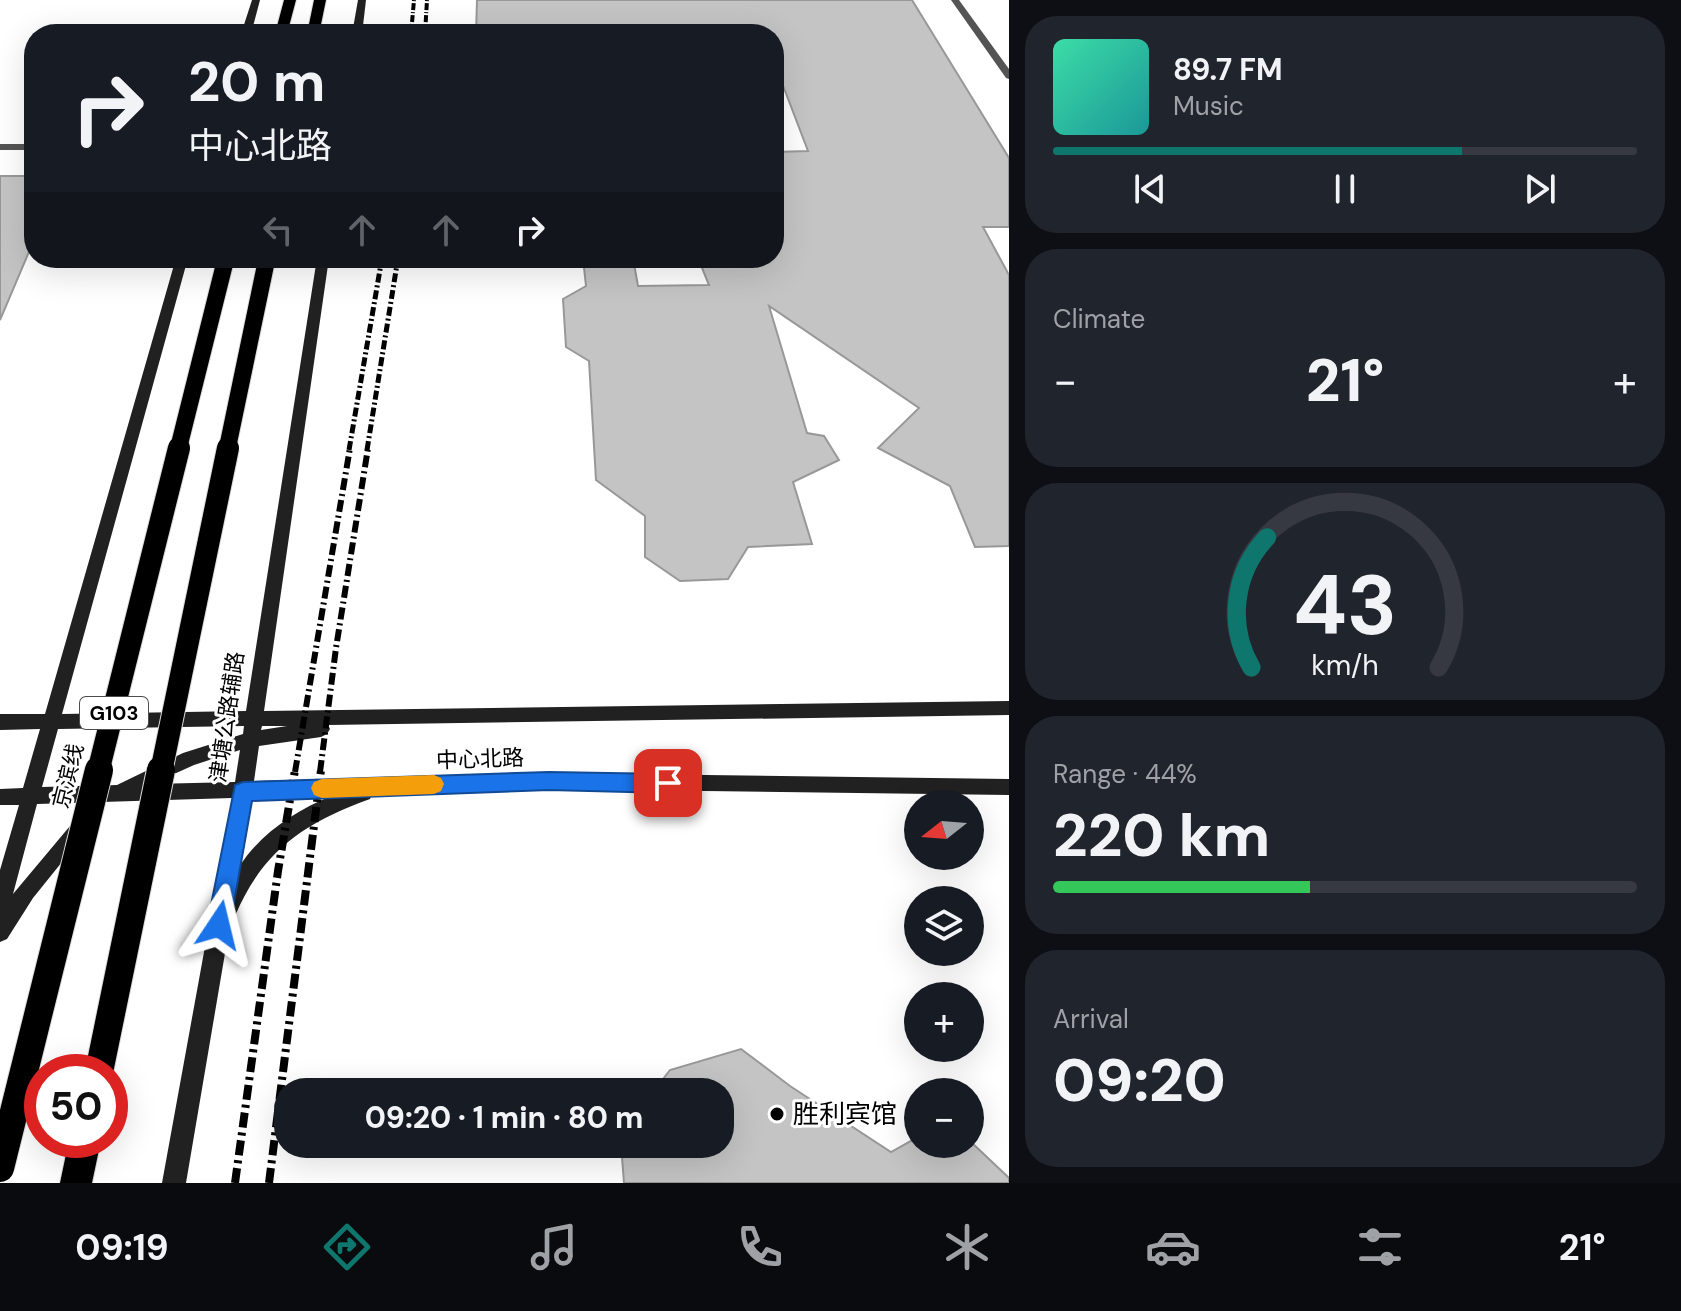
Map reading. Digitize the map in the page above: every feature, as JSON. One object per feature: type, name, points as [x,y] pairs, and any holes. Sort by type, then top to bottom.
[{"type":"highway","points":[[284,24],[290,0]]},
{"type":"highway","points":[[315,24],[320,0]]},
{"type":"highway","name":"京滨线","points":[[0,1168],[224,268]]},
{"type":"highway","name":"G103","points":[[103,1054],[265,268]]},
{"type":"highway","points":[[76,1183],[81,1158]]},
{"type":"main road","points":[[249,24],[256,0]]},
{"type":"main road","points":[[358,24],[362,0]]},
{"type":"main road","points":[[0,904],[179,268]]},
{"type":"main road","name":"津塘公路辅路","points":[[174,1183],[243,791],[321,268]]},
{"type":"main road","name":"中心北路","points":[[0,722],[253,721],[1009,708]]},
{"type":"main road","points":[[0,932],[26,891],[67,840],[117,795],[175,763],[250,741],[410,718]]},
{"type":"main road","name":"中心北路","points":[[0,797],[549,781],[1009,787]]},
{"type":"main road","points":[[214,952],[243,877],[279,836],[335,801],[402,785]]},
{"type":"street","points":[[955,0],[1009,76]]},
{"type":"street","points":[[0,147],[24,147]]},
{"type":"building","points":[[477,0],[912,0],[1009,158],[1009,227],[983,227],[1009,275],[1009,546],[975,547],[950,486],[878,448],[919,408],[769,306],[807,433],[824,436],[839,460],[793,482],[812,544],[748,547],[728,579],[680,581],[645,557],[645,516],[596,480],[589,361],[566,347],[563,299],[586,286],[584,268],[635,268],[638,286],[709,285],[702,268],[784,268],[784,152],[808,151],[784,88],[784,24],[476,24]]},
{"type":"building","points":[[0,176],[24,176],[24,264],[0,320]]},
{"type":"building","name":"胜利宾馆","points":[[741,1049],[790,1086],[891,1152],[904,1145],[904,1158],[984,1158],[984,1154],[1009,1178],[1009,1183],[624,1183],[622,1158],[734,1158],[734,1078],[664,1078],[670,1070]]},
{"type":"railway","points":[[412,24],[414,0]]},
{"type":"railway","points":[[426,24],[427,0]]},
{"type":"railway","points":[[349,450],[380,268]]},
{"type":"railway","points":[[367,450],[396,268]]},
{"type":"railway","points":[[295,772],[350,448]]},
{"type":"railway","points":[[320,772],[368,448]]},
{"type":"railway","points":[[235,1183],[295,770]]},
{"type":"railway","points":[[269,1183],[321,770]]},
{"type":"slow traffic","points":[[322,788],[434,784]]},
{"type":"place","name":"胜利宾馆","points":[[777,1114]]},
{"type":"route","points":[[219,925],[243,791],[549,781],[668,783]]}]
